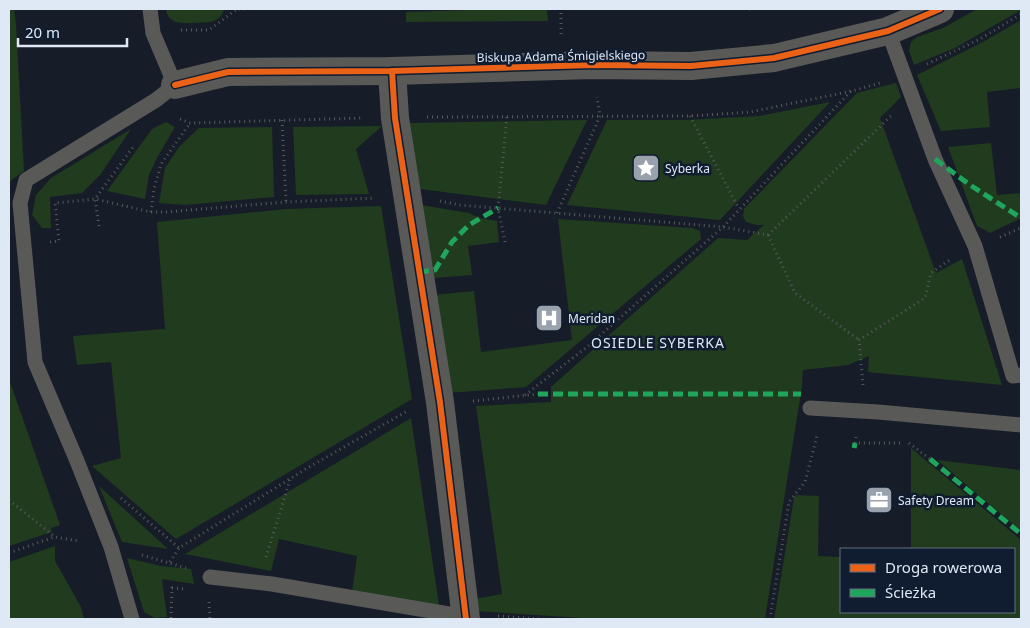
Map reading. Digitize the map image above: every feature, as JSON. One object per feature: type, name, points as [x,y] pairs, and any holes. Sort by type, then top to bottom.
[{"type":"street","name":"Biskupa Adama Śmigielskiego","points":[[165,92],[228,72],[392,71],[584,65],[691,66],[774,58],[888,32],[940,9]]},
{"type":"street","points":[[392,71],[395,118],[440,402],[466,617]]},
{"type":"lane","points":[[132,619],[111,547],[35,362],[20,203],[26,180],[165,92],[150,9]]},
{"type":"lane","points":[[888,32],[935,159],[975,246],[1013,376],[1021,375]]},
{"type":"lane","points":[[810,408],[1021,425]]},
{"type":"lane","points":[[210,577],[259,582],[466,617]]},
{"type":"path","points":[[153,33],[166,30],[209,30],[236,9],[248,9]]},
{"type":"path","points":[[749,9],[754,9]]},
{"type":"path","points":[[165,92],[168,114],[190,123],[507,116],[690,116],[750,112],[852,91],[905,75],[980,38],[1021,14]]},
{"type":"path","points":[[525,395],[587,347],[723,227],[852,91]]},
{"type":"path","points":[[768,235],[913,97]]},
{"type":"path","points":[[505,242],[498,208],[507,116]]},
{"type":"path","points":[[558,213],[600,116]]},
{"type":"path","points":[[690,116],[739,209]]},
{"type":"path","points":[[282,120],[286,202]]},
{"type":"path","points":[[151,212],[154,189],[162,164],[190,123]]},
{"type":"path","points":[[99,226],[95,199],[134,145]]},
{"type":"path","points":[[59,233],[55,204],[95,199],[151,212],[166,212],[286,202],[408,196]]},
{"type":"path","points":[[460,205],[723,227],[768,235]]},
{"type":"path","points":[[1012,232],[1021,228]]},
{"type":"path","points":[[768,235],[794,293],[860,340]]},
{"type":"path","points":[[860,340],[925,298],[931,274],[958,254]]},
{"type":"path","points":[[860,340],[862,372]]},
{"type":"path","points":[[134,553],[170,562],[179,548],[290,479],[414,407],[440,402],[538,394]]},
{"type":"path","points":[[770,619],[789,502],[805,482],[818,434],[822,430]]},
{"type":"path","points":[[855,443],[911,443],[930,459]]},
{"type":"path","points":[[259,582],[290,479]]},
{"type":"path","points":[[115,493],[179,548]]},
{"type":"path","points":[[9,500],[55,537],[9,553]]},
{"type":"path","points":[[171,593],[172,618]]},
{"type":"path","points":[[466,617],[539,619]]},
{"type":"green space","points":[[9,9],[14,9],[16,25],[24,171],[9,182]]},
{"type":"green space","points":[[166,9],[224,9],[218,19],[214,21],[188,23],[174,21],[167,14]]},
{"type":"green space","points":[[547,9],[548,21],[406,22],[406,12]]},
{"type":"green space","points":[[977,9],[1021,10],[955,48],[914,65],[909,51],[911,42],[917,37],[943,28]]},
{"type":"green space","points":[[1021,20],[1021,88],[987,92],[990,127],[941,131],[917,75],[983,42]]},
{"type":"green space","points":[[896,83],[901,97],[880,118],[936,273],[962,259],[1002,385],[868,372],[869,356],[848,365],[803,370],[765,619],[598,619],[475,611],[474,599],[502,594],[476,406],[551,402],[551,387],[718,238],[747,240],[764,225],[746,222],[743,216],[744,209],[857,93]]},
{"type":"green space","points":[[830,102],[720,220],[567,205],[607,120],[686,120],[760,116]]},
{"type":"green space","points":[[587,120],[546,205],[420,189],[408,123]]},
{"type":"green space","points":[[166,122],[175,127],[149,175],[145,199],[107,191],[152,129]]},
{"type":"green space","points":[[382,126],[356,149],[369,194],[296,195],[293,127]]},
{"type":"green space","points":[[272,127],[274,197],[185,205],[159,203],[165,168],[179,147],[199,128]]},
{"type":"green space","points":[[131,129],[100,175],[82,193],[50,197],[51,228],[42,228],[32,215],[36,195],[51,178]]},
{"type":"green space","points":[[991,143],[997,195],[1021,193],[1021,218],[990,233],[977,226],[948,147]]},
{"type":"green space","points":[[421,205],[469,213],[480,218],[497,221],[499,242],[468,246],[472,275],[434,278]]},
{"type":"green space","points":[[381,206],[412,399],[176,539],[92,466],[121,458],[111,362],[77,365],[73,336],[165,329],[157,222],[286,209]]},
{"type":"green space","points":[[558,219],[692,228],[700,231],[701,239],[526,387],[448,393],[434,295],[474,291],[481,352],[572,340]]},
{"type":"green space","points":[[9,379],[60,525],[51,528],[52,532],[9,546]]},
{"type":"green space","points":[[411,418],[439,605],[352,592],[357,556],[279,539],[271,571],[185,554]]},
{"type":"green space","points":[[911,448],[1021,540],[1021,619],[774,619],[796,495],[819,496],[818,556],[840,557],[840,613],[1015,613],[1015,548],[911,548]]},
{"type":"green space","points":[[937,460],[1021,470],[1021,531]]},
{"type":"green space","points":[[99,486],[168,549],[122,542]]},
{"type":"green space","points":[[55,546],[55,561],[81,607],[84,619],[9,619],[9,562]]},
{"type":"green space","points":[[127,558],[161,566],[191,569],[194,584],[162,579],[167,617],[155,618],[144,612]]},
{"type":"marked path","points":[[935,159],[970,185],[1021,218]]},
{"type":"marked path","points":[[419,272],[435,270],[452,242],[469,225],[498,208]]},
{"type":"marked path","points":[[538,394],[801,394]]},
{"type":"marked path","points":[[854,448],[855,443]]},
{"type":"marked path","points":[[930,459],[1021,534]]},
{"type":"cycle path","points":[[175,85],[228,72],[392,71],[593,65],[691,66],[774,58],[888,31],[940,9]]},
{"type":"cycle path","points":[[392,71],[395,118],[440,402],[466,619]]},
{"type":"place","name":"Syberka","points":[[646,168]]},
{"type":"place","name":"Meridan","points":[[549,318]]},
{"type":"place","name":"Safety Dream","points":[[879,500]]},
{"type":"district","name":"OSIEDLE SYBERKA","points":[[658,342]]}]
